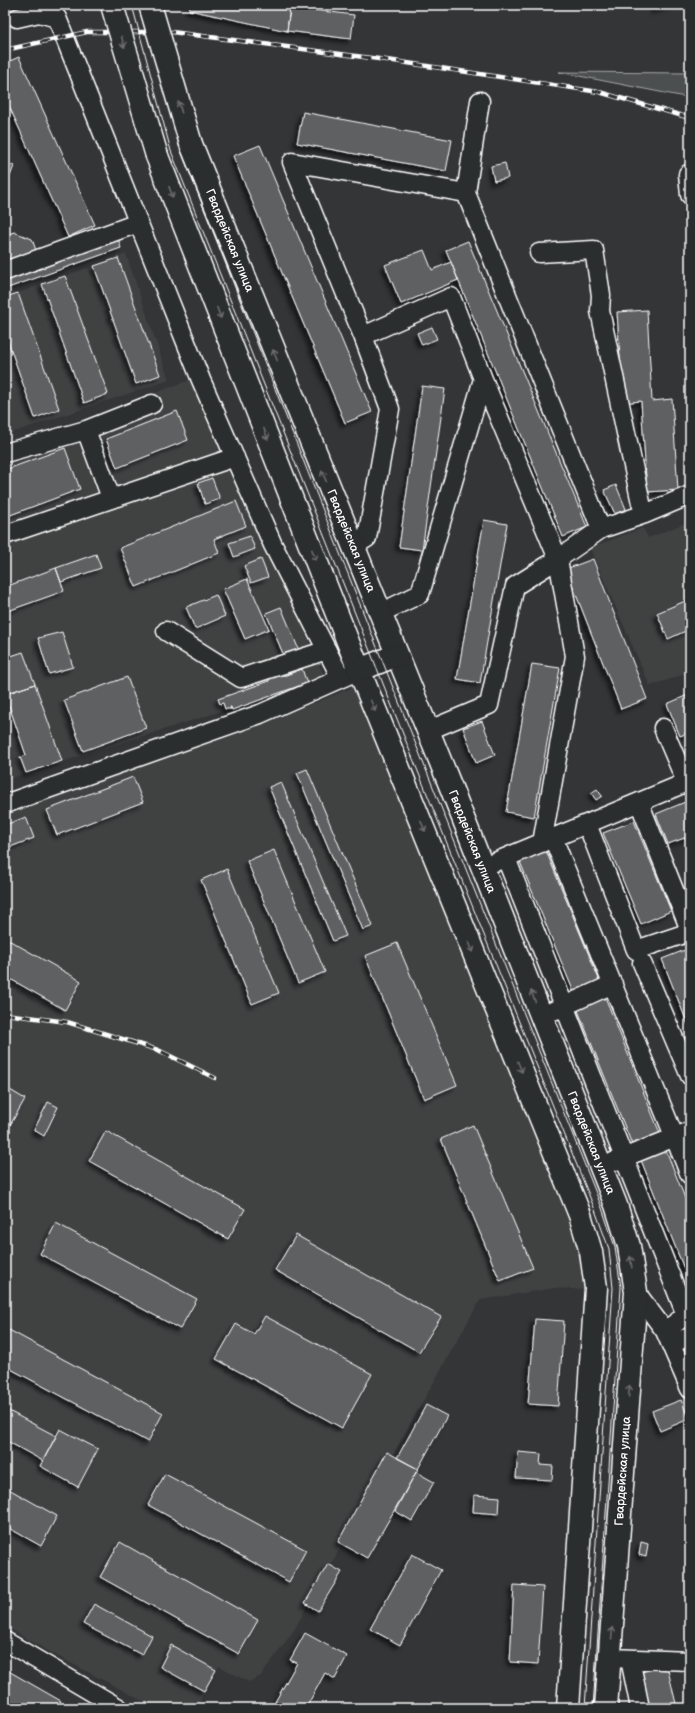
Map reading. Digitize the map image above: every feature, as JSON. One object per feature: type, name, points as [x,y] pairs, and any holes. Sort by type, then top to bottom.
[{"type":"main road","points":[[112,5],[157,156],[350,674],[580,1216],[591,1252],[596,1288],[568,1708]]},
{"type":"main road","name":"Гвардейская улица","points":[[150,5],[191,144],[352,547],[397,655],[616,1205],[629,1246],[636,1292],[620,1659],[606,1708]]},
{"type":"main road","points":[[350,674],[397,655]]},
{"type":"street","points":[[5,804],[260,714],[350,674],[327,650],[273,545],[201,380],[57,18],[39,13],[17,18]]},
{"type":"street","points":[[480,101],[466,193],[601,529]]},
{"type":"street","points":[[352,547],[367,538],[390,409],[363,336],[292,162],[466,193]]},
{"type":"street","points":[[688,174],[690,195]]},
{"type":"street","points":[[5,271],[138,223]]},
{"type":"street","points":[[539,253],[594,250],[601,295],[600,311],[641,503],[645,514]]},
{"type":"street","points":[[363,336],[451,296],[483,379],[558,559],[575,656],[547,841],[683,1134],[690,1175]]},
{"type":"street","points":[[380,613],[420,594],[483,379]]},
{"type":"street","points":[[5,453],[86,430],[152,404]]},
{"type":"street","points":[[86,430],[111,498]]},
{"type":"street","points":[[5,535],[234,457]]},
{"type":"street","points":[[427,731],[489,705],[515,586],[558,559],[601,529],[645,514],[690,495]]},
{"type":"street","points":[[166,631],[241,678],[327,650]]},
{"type":"street","points":[[482,868],[688,782],[662,728]]},
{"type":"street","points":[[587,824],[636,950],[690,931],[639,802]]},
{"type":"street","points":[[506,858],[623,1158],[688,1314],[668,1337]]},
{"type":"street","points":[[642,963],[690,1076]]},
{"type":"street","points":[[541,1017],[613,984]]},
{"type":"street","points":[[600,1167],[683,1134]]},
{"type":"street","points":[[636,1292],[668,1337],[690,1389]]},
{"type":"street","points":[[668,1337],[690,1337]]},
{"type":"street","points":[[5,1642],[96,1702],[119,1708]]},
{"type":"street","points":[[640,1708],[620,1659],[690,1661]]},
{"type":"shaded area","points":[[559,72],[690,73],[690,98]]},
{"type":"shaded area","points":[[126,254],[169,380],[5,435],[5,298]]},
{"type":"shaded area","points":[[195,378],[325,678],[5,780],[5,450]]},
{"type":"shaded area","points":[[690,521],[690,672],[650,686],[590,548],[643,528],[648,538]]},
{"type":"shaded area","points":[[356,686],[583,1257],[587,1290],[555,1288],[480,1300],[294,1630],[261,1676],[249,1682],[219,1666],[196,1708],[156,1708],[50,1652],[5,1626],[5,815],[315,703]]},
{"type":"building","points":[[190,5],[276,5],[290,8],[287,31],[189,10]]},
{"type":"building","points":[[654,5],[672,5],[655,10]]},
{"type":"building","points":[[290,7],[354,15],[351,39],[287,31]]},
{"type":"building","points":[[19,57],[95,225],[68,237],[5,97],[5,63]]},
{"type":"building","points":[[303,112],[452,140],[446,171],[297,143]]},
{"type":"building","points":[[260,145],[372,412],[345,423],[233,156]]},
{"type":"building","points":[[5,162],[14,166],[5,189]]},
{"type":"building","points":[[505,163],[508,178],[494,181],[491,166]]},
{"type":"building","points":[[14,232],[32,239],[37,253],[5,264],[5,235]]},
{"type":"building","points":[[118,238],[121,248],[5,289],[5,278]]},
{"type":"building","points":[[468,241],[587,527],[563,537],[446,250]]},
{"type":"building","points":[[424,250],[432,270],[451,262],[458,280],[401,304],[385,265]]},
{"type":"building","points":[[118,258],[160,375],[136,384],[94,266]]},
{"type":"building","points":[[65,276],[108,394],[84,403],[42,284]]},
{"type":"building","points":[[18,293],[59,409],[35,418],[5,333],[5,297]]},
{"type":"building","points":[[647,310],[652,401],[672,399],[678,490],[647,492],[641,401],[623,403],[617,312]]},
{"type":"building","points":[[432,327],[437,339],[422,345],[417,333]]},
{"type":"building","points":[[422,386],[445,389],[422,550],[399,547]]},
{"type":"building","points":[[177,411],[188,440],[117,468],[106,439]]},
{"type":"building","points":[[65,448],[80,489],[5,517],[5,470]]},
{"type":"building","points":[[212,478],[220,499],[205,504],[198,483]]},
{"type":"building","points":[[616,485],[626,509],[615,514],[604,490]]},
{"type":"building","points":[[236,501],[246,526],[214,539],[219,553],[136,587],[120,548]]},
{"type":"building","points":[[484,520],[507,524],[480,683],[457,679]]},
{"type":"building","points":[[250,536],[255,549],[234,557],[229,543]]},
{"type":"building","points":[[96,554],[101,568],[61,582],[56,568]]},
{"type":"building","points":[[261,559],[268,577],[251,583],[244,566]]},
{"type":"building","points":[[593,559],[647,699],[621,709],[566,569]]},
{"type":"building","points":[[56,568],[64,591],[5,612],[5,587]]},
{"type":"building","points":[[247,579],[269,629],[245,639],[223,589]]},
{"type":"building","points":[[216,595],[225,616],[195,629],[186,607]]},
{"type":"building","points":[[690,599],[690,629],[668,639],[657,613]]},
{"type":"building","points":[[281,607],[301,655],[286,661],[266,613]]},
{"type":"building","points":[[62,632],[73,667],[49,674],[38,638]]},
{"type":"building","points":[[23,652],[35,684],[5,694],[5,658]]},
{"type":"building","points":[[532,664],[560,668],[534,817],[506,812]]},
{"type":"building","points":[[302,669],[307,683],[232,710],[231,707],[231,709],[225,709],[223,703],[220,704],[218,699],[269,681],[269,677],[279,674],[281,677]]},
{"type":"building","points":[[127,677],[146,728],[83,751],[64,700]]},
{"type":"building","points":[[35,684],[62,761],[26,773],[20,757],[26,755],[5,694]]},
{"type":"building","points":[[690,694],[690,732],[680,736],[667,704]]},
{"type":"building","points":[[482,721],[495,755],[476,763],[463,728]]},
{"type":"building","points":[[307,769],[373,926],[363,930],[297,773]]},
{"type":"building","points":[[133,777],[143,802],[57,835],[47,810]]},
{"type":"building","points":[[281,782],[346,936],[333,941],[269,787]]},
{"type":"building","points":[[597,789],[602,796],[596,800],[591,793]]},
{"type":"building","points":[[690,800],[690,836],[668,844],[656,814]]},
{"type":"building","points":[[26,817],[34,838],[5,849],[5,825]]},
{"type":"building","points":[[634,821],[671,911],[641,924],[603,833]]},
{"type":"building","points":[[544,846],[601,984],[575,995],[518,857]]},
{"type":"building","points":[[274,850],[325,972],[298,983],[247,861]]},
{"type":"building","points":[[227,869],[279,993],[252,1004],[201,880]]},
{"type":"building","points":[[5,938],[81,981],[65,1010],[5,976]]},
{"type":"building","points":[[397,943],[457,1085],[424,1099],[365,956]]},
{"type":"building","points":[[690,948],[690,1030],[662,959]]},
{"type":"building","points":[[605,997],[661,1136],[633,1147],[577,1008]]},
{"type":"building","points":[[5,1087],[25,1099],[5,1134]]},
{"type":"building","points":[[48,1102],[58,1107],[44,1136],[34,1130]]},
{"type":"building","points":[[473,1125],[533,1268],[500,1281],[441,1139]]},
{"type":"building","points":[[106,1131],[245,1209],[228,1239],[89,1161]]},
{"type":"building","points":[[666,1150],[690,1211],[690,1284],[641,1160]]},
{"type":"building","points":[[56,1223],[197,1299],[180,1329],[40,1254]]},
{"type":"building","points":[[296,1235],[441,1317],[419,1352],[275,1270]]},
{"type":"building","points":[[265,1316],[372,1374],[342,1428],[216,1359],[236,1324],[254,1334]]},
{"type":"building","points":[[535,1319],[564,1321],[558,1406],[528,1404]]},
{"type":"building","points":[[9,1330],[163,1413],[148,1442],[5,1366],[5,1338]]},
{"type":"building","points":[[681,1400],[689,1419],[660,1431],[652,1411]]},
{"type":"building","points":[[426,1405],[447,1416],[418,1469],[397,1458]]},
{"type":"building","points":[[5,1409],[56,1436],[43,1461],[5,1440]]},
{"type":"building","points":[[60,1429],[98,1449],[78,1487],[40,1466]]},
{"type":"building","points":[[387,1452],[418,1469],[367,1558],[338,1542]]},
{"type":"building","points":[[518,1452],[541,1454],[540,1465],[553,1466],[552,1480],[516,1478]]},
{"type":"building","points":[[416,1472],[434,1482],[412,1521],[395,1511]]},
{"type":"building","points":[[165,1474],[306,1550],[289,1582],[148,1505]]},
{"type":"building","points":[[5,1487],[57,1516],[41,1546],[5,1526]]},
{"type":"building","points":[[474,1495],[500,1497],[499,1514],[473,1512]]},
{"type":"building","points":[[120,1542],[258,1620],[239,1654],[100,1577]]},
{"type":"building","points":[[641,1542],[648,1544],[646,1557],[639,1555]]},
{"type":"building","points":[[412,1554],[441,1570],[400,1645],[370,1629]]},
{"type":"building","points":[[328,1564],[342,1572],[318,1611],[305,1603]]},
{"type":"building","points":[[514,1585],[543,1587],[538,1664],[510,1662]]},
{"type":"building","points":[[94,1604],[152,1636],[142,1655],[83,1624]]},
{"type":"building","points":[[305,1633],[347,1656],[335,1679],[325,1673],[306,1708],[286,1708],[275,1702],[297,1663],[290,1660]]},
{"type":"building","points":[[171,1645],[216,1670],[204,1691],[160,1667]]},
{"type":"building","points":[[667,1666],[677,1708],[646,1708],[637,1673]]},
{"type":"building","points":[[5,1669],[61,1701],[57,1708],[10,1708],[5,1705]]},
{"type":"tram line","points":[[132,5],[171,151],[413,759],[595,1210],[609,1249],[613,1288],[585,1708]]},
{"type":"tram line","points":[[140,5],[180,148],[382,660],[602,1208],[615,1247],[621,1288],[593,1708]]},
{"type":"railway","points":[[5,50],[87,32],[172,32],[394,61],[599,92],[690,118]]},
{"type":"railway","points":[[5,1014],[67,1022],[158,1050],[215,1078]]}]
